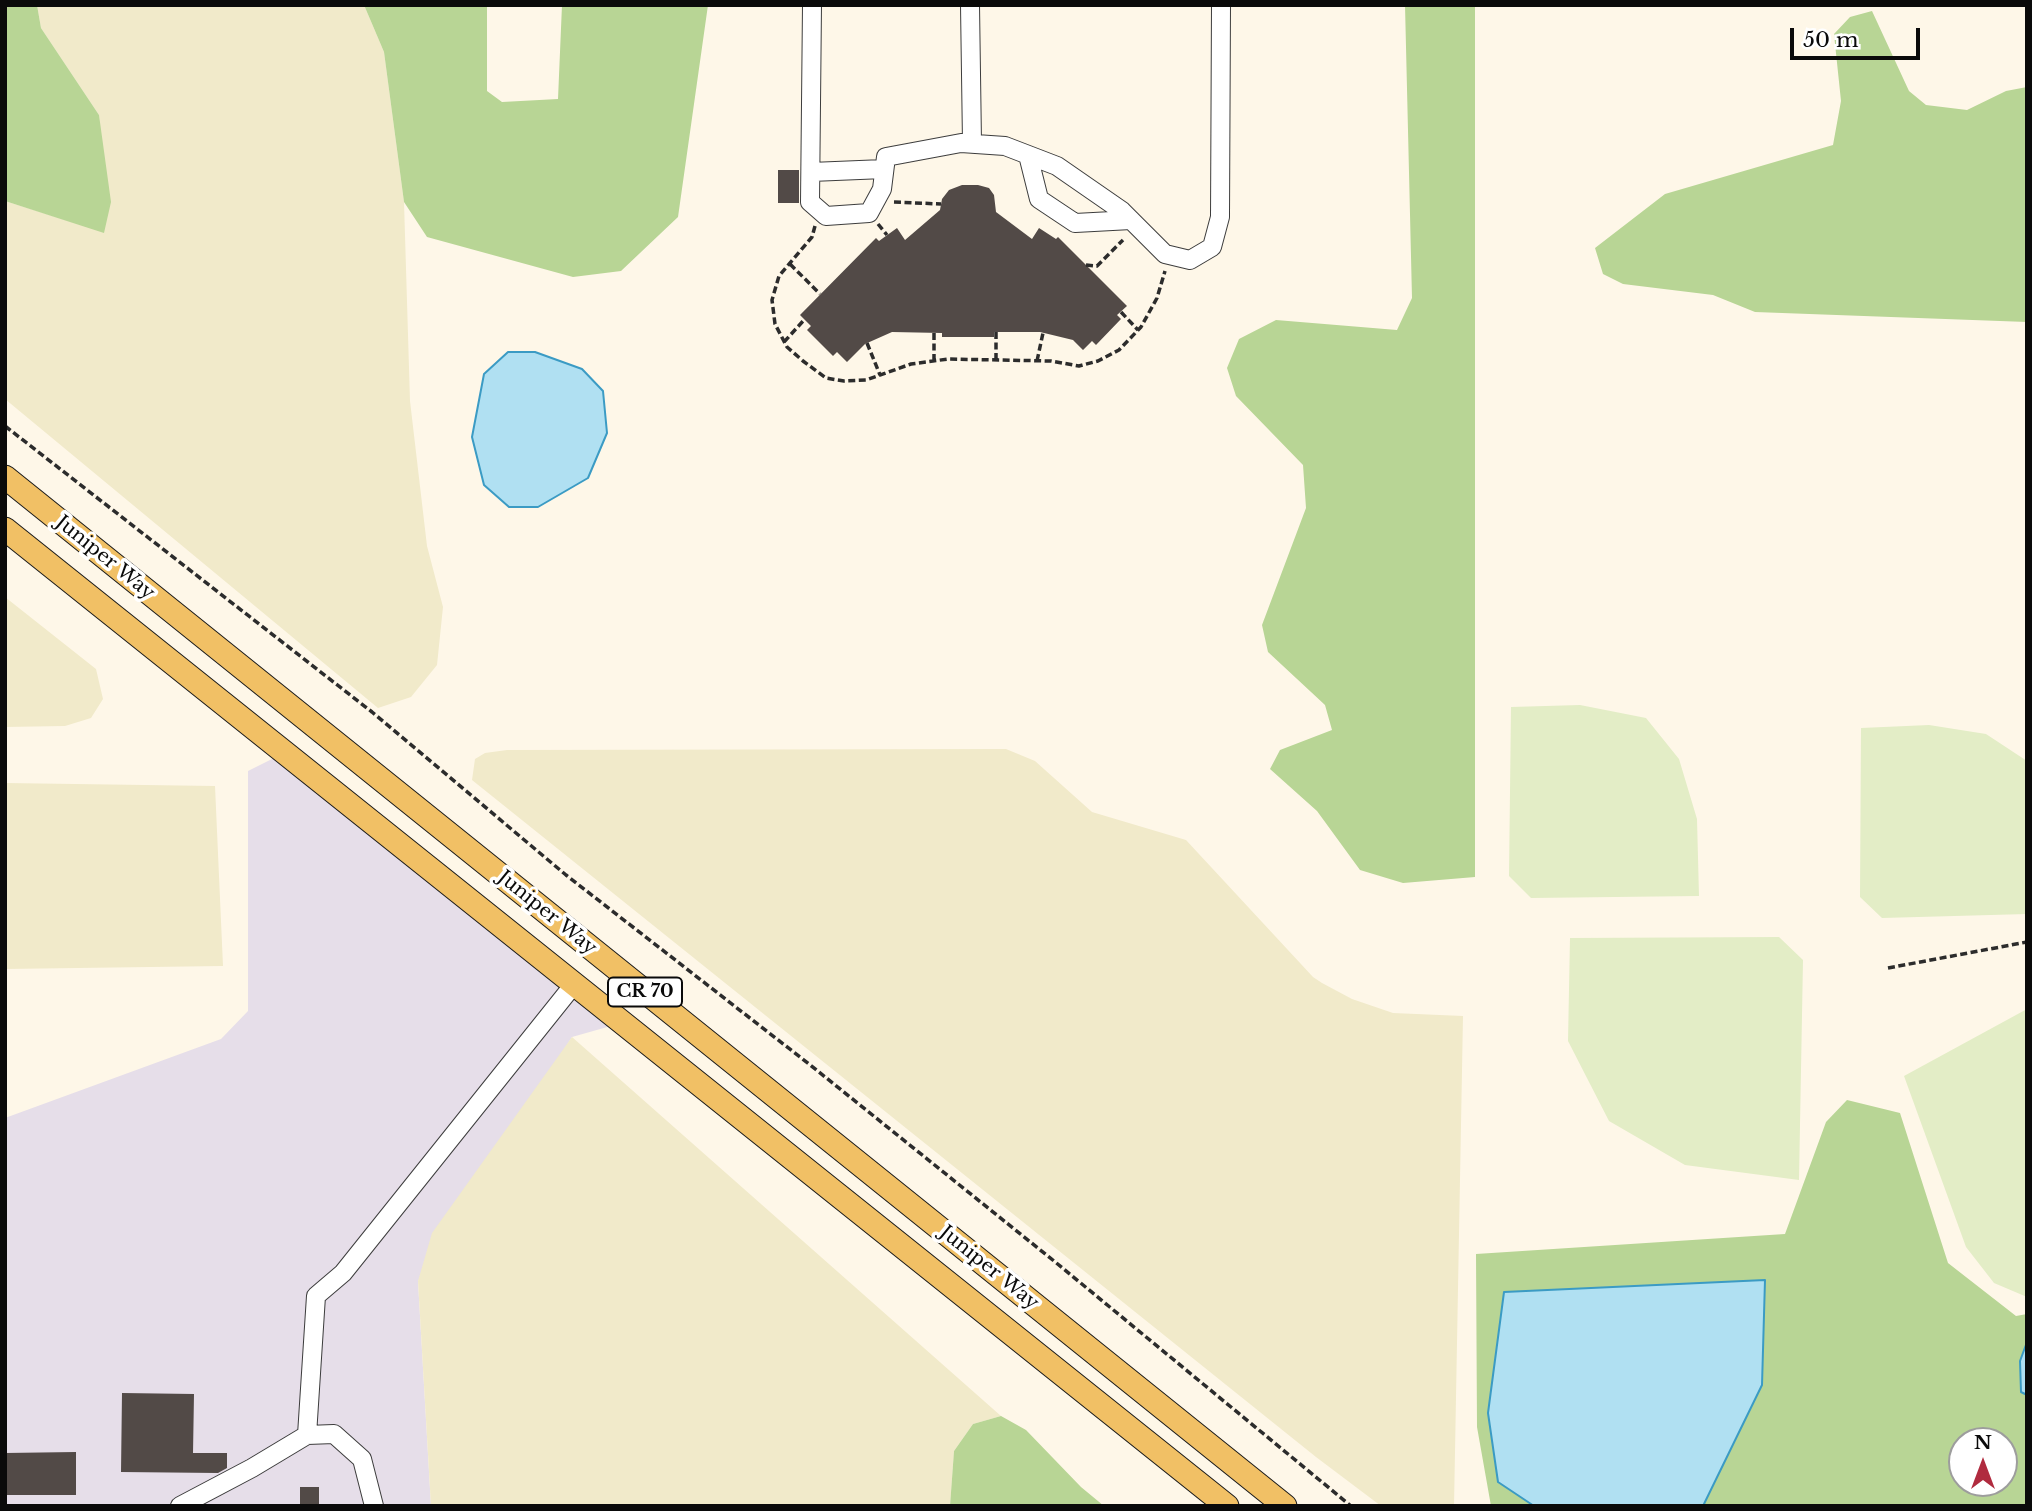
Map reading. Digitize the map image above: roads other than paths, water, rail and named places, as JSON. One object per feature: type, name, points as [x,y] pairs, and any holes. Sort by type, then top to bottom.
[{"type":"main road","name":"Juniper Way","points":[[5,477],[1286,1506]]},
{"type":"main road","name":"Juniper Way","points":[[5,529],[1227,1506]]},
{"type":"lane","points":[[812,5],[810,202],[826,216],[869,213],[882,189],[886,157],[961,143],[1005,146],[1057,166],[1122,211],[1165,254],[1190,260],[1212,247],[1220,217],[1221,5]]},
{"type":"lane","points":[[970,5],[972,143]]},
{"type":"lane","points":[[1028,155],[1039,199],[1075,223],[1131,220]]},
{"type":"lane","points":[[811,172],[884,169]]},
{"type":"lane","points":[[307,1434],[316,1296],[343,1273],[575,984]]},
{"type":"lane","points":[[180,1506],[252,1468],[307,1434],[334,1434],[362,1459],[374,1506]]},
{"type":"water","points":[[508,352],[535,352],[582,369],[603,391],[607,433],[588,478],[538,507],[509,507],[484,485],[472,437],[484,374]]},
{"type":"water","points":[[1765,1280],[1762,1385],[1703,1506],[1534,1506],[1498,1482],[1488,1413],[1504,1292]]},
{"type":"water","points":[[2027,1342],[2027,1395],[2021,1392],[2020,1361]]}]
